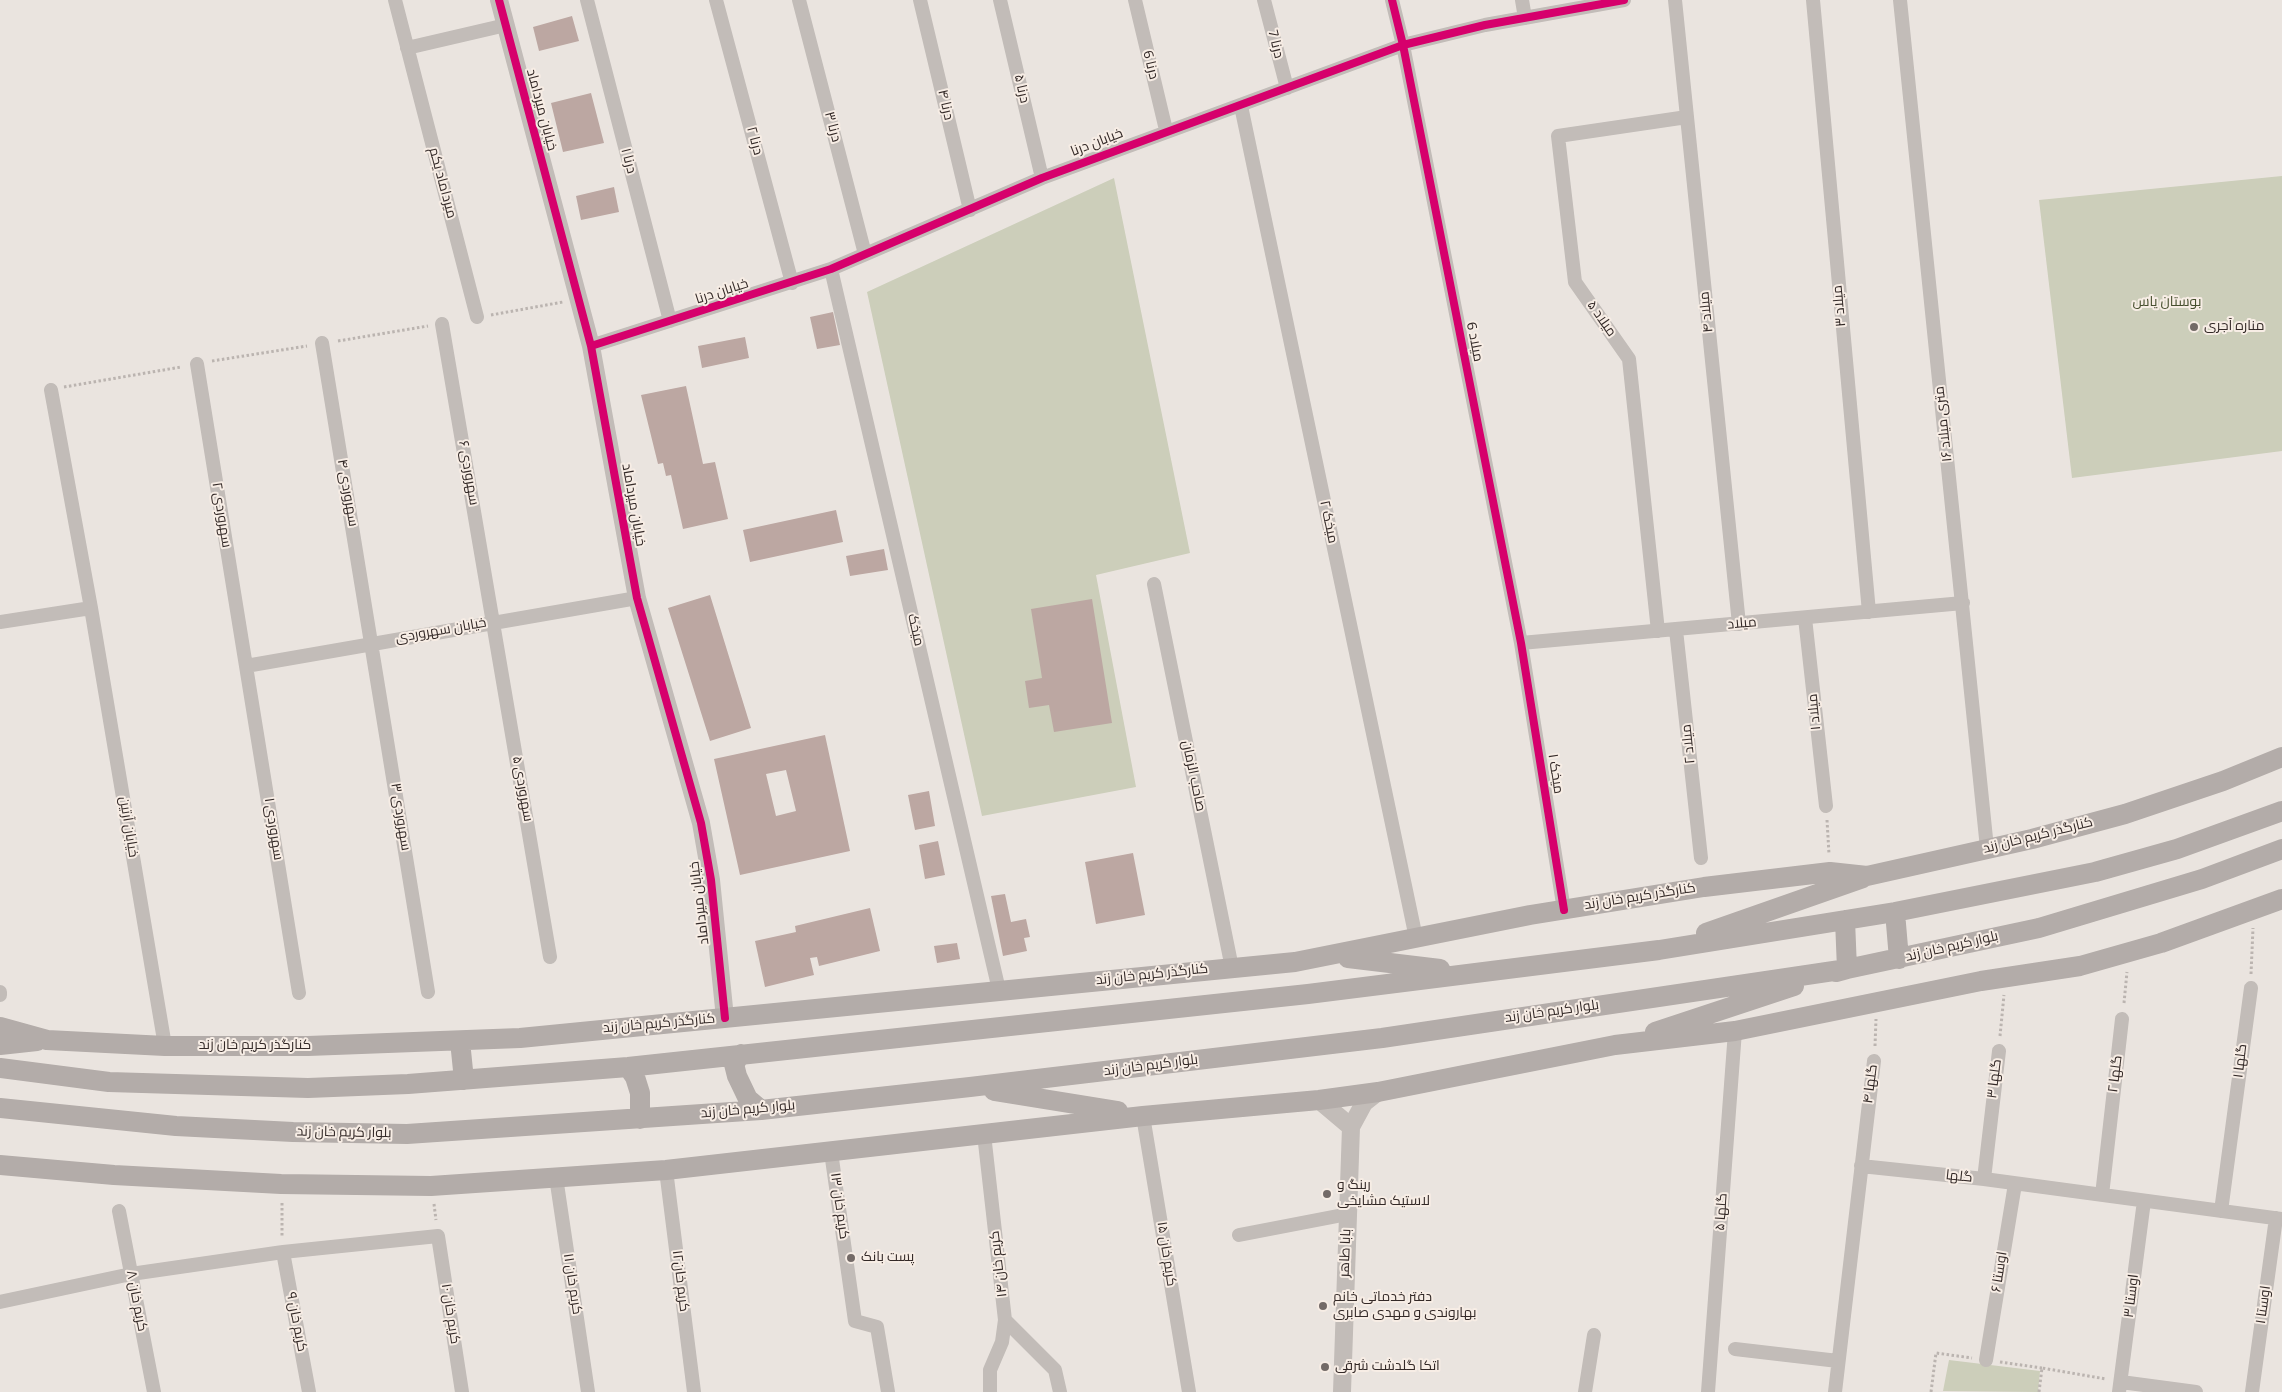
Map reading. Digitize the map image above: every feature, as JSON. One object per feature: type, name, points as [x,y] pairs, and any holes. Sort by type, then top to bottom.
[{"type":"main road","name":"کنارگذر کریم خان زند","points":[[0,1027],[47,1040],[164,1046],[317,1046],[520,1038],[1295,962],[1564,910],[1704,887],[1830,872],[1867,876],[2126,814],[2282,757]]},
{"type":"main road","points":[[0,1068],[109,1082],[308,1088],[408,1084],[628,1067],[1289,996],[1659,950],[1895,912],[2095,872],[2177,849],[2282,811]]},
{"type":"main road","name":"بلوار کریم خان زند","points":[[0,1108],[176,1126],[293,1132],[407,1134],[761,1110],[970,1087],[1382,1038],[1847,969],[2039,928],[2202,879],[2282,849]]},
{"type":"main road","points":[[1659,950],[1867,876]]},
{"type":"main road","points":[[0,1165],[114,1175],[282,1184],[431,1186],[666,1170],[1143,1116],[1319,1100],[1378,1092],[1615,1045],[1735,1031],[2006,977],[2080,966],[2161,943],[2282,899]]},
{"type":"main road","points":[[1895,912],[1899,959]]},
{"type":"main road","points":[[1615,1045],[1847,969],[1845,920]]},
{"type":"main road","points":[[1328,955],[1470,972]]},
{"type":"main road","points":[[0,1045],[47,1040]]},
{"type":"main road","points":[[460,1041],[464,1080]]},
{"type":"main road","points":[[741,1054],[734,1064],[737,1076],[748,1099],[761,1110]]},
{"type":"main road","points":[[628,1067],[635,1077],[640,1093],[640,1119]]},
{"type":"main road","points":[[970,1087],[1143,1116]]},
{"type":"street","name":"میرداماد یکم","points":[[395,0],[477,317]]},
{"type":"street","name":"خیابان میرداماد","points":[[499,0],[591,346],[637,598],[701,823],[711,880],[725,1018]]},
{"type":"street","name":"درنا ۱","points":[[586,0],[670,321]]},
{"type":"street","name":"درنا ۲","points":[[716,0],[792,283]]},
{"type":"street","name":"درنا ۳","points":[[799,0],[865,254]]},
{"type":"street","name":"درنا ۴","points":[[920,0],[970,210]]},
{"type":"street","name":"درنا ۵","points":[[1000,0],[1042,178]]},
{"type":"street","name":"درنا 6","points":[[1135,0],[1166,130]]},
{"type":"street","name":"درنا 7","points":[[1264,0],[1287,88]]},
{"type":"street","name":"میلاد 6","points":[[1392,0],[1403,45],[1521,643]]},
{"type":"street","points":[[1522,0],[1525,18]]},
{"type":"street","name":"خیابان درنا","points":[[591,346],[831,270],[1042,178],[1166,130],[1241,106],[1403,45],[1485,25],[1624,0]]},
{"type":"street","name":"میلاد ۴","points":[[1675,0],[1740,624]]},
{"type":"street","name":"میلاد ۳","points":[[1813,0],[1869,612]]},
{"type":"street","name":"۱۶ متری میلاد","points":[[1900,0],[1987,848]]},
{"type":"street","points":[[407,48],[506,25]]},
{"type":"street","name":"میخک ۲","points":[[1241,106],[1416,938]]},
{"type":"street","name":"میلاد ۵","points":[[1658,631],[1629,359],[1575,282],[1558,136],[1687,117]]},
{"type":"street","name":"میخک","points":[[831,270],[999,990]]},
{"type":"street","name":"سهروردی ۶","points":[[442,324],[493,622]]},
{"type":"street","name":"سهروردی ۴","points":[[322,343],[372,643]]},
{"type":"street","name":"سهروردی ۲","points":[[196,364],[246,666]]},
{"type":"street","name":"خیابان آرتین","points":[[51,390],[91,608],[164,1046]]},
{"type":"street","name":"صاحب الزمان","points":[[1154,584],[1232,968]]},
{"type":"street","name":"خیابان سهروردی","points":[[246,666],[637,598]]},
{"type":"street","name":"میلاد","points":[[1521,643],[1963,603]]},
{"type":"street","points":[[0,622],[91,608]]},
{"type":"street","name":"میلاد ۱","points":[[1805,618],[1826,806]]},
{"type":"street","name":"سهروردی ۵","points":[[493,622],[550,957]]},
{"type":"street","name":"میلاد ۲","points":[[1676,630],[1701,858]]},
{"type":"street","name":"سهروردی ۳","points":[[372,643],[428,992]]},
{"type":"street","name":"میخک ۱","points":[[1521,643],[1564,910]]},
{"type":"street","name":"سهروردی ۱","points":[[246,666],[299,993]]},
{"type":"street","name":"گلها ۱","points":[[2221,1211],[2250,988]]},
{"type":"street","name":"گلها ۲","points":[[2102,1195],[2122,1019]]},
{"type":"street","name":"گلها ۵","points":[[1708,1392],[1713,1347],[1735,1031]]},
{"type":"street","name":"گلها ۳","points":[[1984,1180],[1999,1051]]},
{"type":"street","name":"گلها ۴","points":[[1861,1166],[1874,1061]]},
{"type":"street","points":[[1319,1100],[1351,1127],[1364,1103],[1378,1092]]},
{"type":"street","name":"کریم خان ۱۵","points":[[1143,1116],[1189,1392]]},
{"type":"street","name":"بابا طاهر","points":[[1342,1392],[1351,1127]]},
{"type":"street","name":"کریم خان ۱۴","points":[[984,1134],[1005,1320],[1002,1342],[990,1370],[990,1392]]},
{"type":"street","name":"کریم خان ۱۳","points":[[831,1152],[855,1321],[877,1327],[888,1392]]},
{"type":"street","points":[[1835,1392],[1861,1166]]},
{"type":"street","name":"گلها","points":[[1861,1166],[1984,1180],[2279,1219]]},
{"type":"street","name":"کریم خان۱۲","points":[[666,1170],[694,1392]]},
{"type":"street","name":"کریم خان ۱۱","points":[[556,1177],[588,1392]]},
{"type":"street","name":"اوستا ۶","points":[[1986,1360],[2015,1184]]},
{"type":"street","name":"اوستا ۳","points":[[2120,1387],[2144,1201]]},
{"type":"street","name":"کریم خان ۸","points":[[120,1211],[154,1392]]},
{"type":"street","points":[[1239,1235],[1348,1214]]},
{"type":"street","name":"اوستا ۱","points":[[2252,1392],[2279,1219]]},
{"type":"street","points":[[0,1302],[131,1274],[283,1252],[438,1236]]},
{"type":"street","name":"کریم خان ۱۰","points":[[438,1236],[462,1392]]},
{"type":"street","name":"کریم خان ۹","points":[[283,1252],[309,1392]]},
{"type":"street","points":[[1005,1320],[1055,1370],[1060,1392]]},
{"type":"street","points":[[1585,1392],[1594,1335]]},
{"type":"street","points":[[1735,1349],[1838,1361]]},
{"type":"street","points":[[2120,1387],[2196,1392]]},
{"type":"path","points":[[1826,806],[1830,872]]},
{"type":"path","points":[[2250,988],[2254,909]]},
{"type":"path","points":[[2122,1019],[2128,952]]},
{"type":"path","points":[[282,1184],[283,1252]]},
{"type":"path","points":[[431,1186],[438,1236]]},
{"type":"path","points":[[2039,1392],[2042,1368],[2120,1387]]},
{"type":"green space","name":"بوستان یاس","points":[[2282,176],[2282,451],[2072,478],[2039,200]]},
{"type":"green space","points":[[1114,178],[1190,553],[1096,575],[1136,787],[982,816],[867,292]]},
{"type":"green space","points":[[1949,1360],[2040,1371],[2038,1392],[1943,1391]]},
{"type":"building","points":[[572,16],[579,41],[539,51],[533,27]]},
{"type":"building","points":[[591,93],[604,143],[563,152],[551,103]]},
{"type":"building","points":[[614,187],[619,212],[581,220],[576,196]]},
{"type":"building","points":[[833,312],[840,345],[817,349],[810,317]]},
{"type":"building","points":[[745,337],[749,358],[702,368],[698,346]]},
{"type":"building","points":[[686,386],[703,464],[715,462],[728,519],[683,529],[671,475],[666,476],[663,463],[658,464],[641,395]]},
{"type":"building","points":[[836,510],[843,542],[750,562],[743,530]]},
{"type":"building","points":[[884,549],[888,570],[850,576],[846,556]]},
{"type":"building","points":[[710,595],[751,728],[710,741],[668,608]]},
{"type":"building","points":[[1092,599],[1112,723],[1054,732],[1049,705],[1029,708],[1025,681],[1042,678],[1031,609]]},
{"type":"building","points":[[825,735],[850,851],[740,875],[714,759]],"holes":[[[786,770],[796,811],[776,816],[766,774]]]},
{"type":"building","points":[[929,791],[935,826],[915,830],[908,795]]},
{"type":"building","points":[[938,841],[945,875],[925,879],[919,845]]},
{"type":"building","points":[[1133,853],[1145,915],[1096,924],[1085,862]]},
{"type":"building","points":[[1005,894],[1011,922],[1026,919],[1030,937],[1024,938],[1027,951],[1003,956],[991,896]]},
{"type":"building","points":[[870,908],[880,951],[819,966],[817,957],[810,958],[814,975],[765,987],[755,941],[796,932],[795,926]]},
{"type":"building","points":[[957,943],[960,959],[937,963],[934,946]]},
{"type":"cycle path","points":[[499,0],[591,346],[637,598],[701,823],[711,880],[725,1018]]},
{"type":"cycle path","points":[[1392,0],[1403,45],[1521,643],[1564,910]]},
{"type":"cycle path","points":[[591,346],[831,269],[1042,178],[1403,45],[1485,25],[1624,0]]},
{"type":"place","name":"مناره آجری","points":[[2194,327]]},
{"type":"place","name":"رینگ و لاستیک مشایخی","points":[[1327,1194]]},
{"type":"place","name":"پست بانک","points":[[851,1258]]},
{"type":"place","name":"دفتر خدماتی خانم بهاروندی و مهدی صابری","points":[[1323,1306]]},
{"type":"place","name":"اتکا گلدشت شرقی","points":[[1325,1367]]}]
